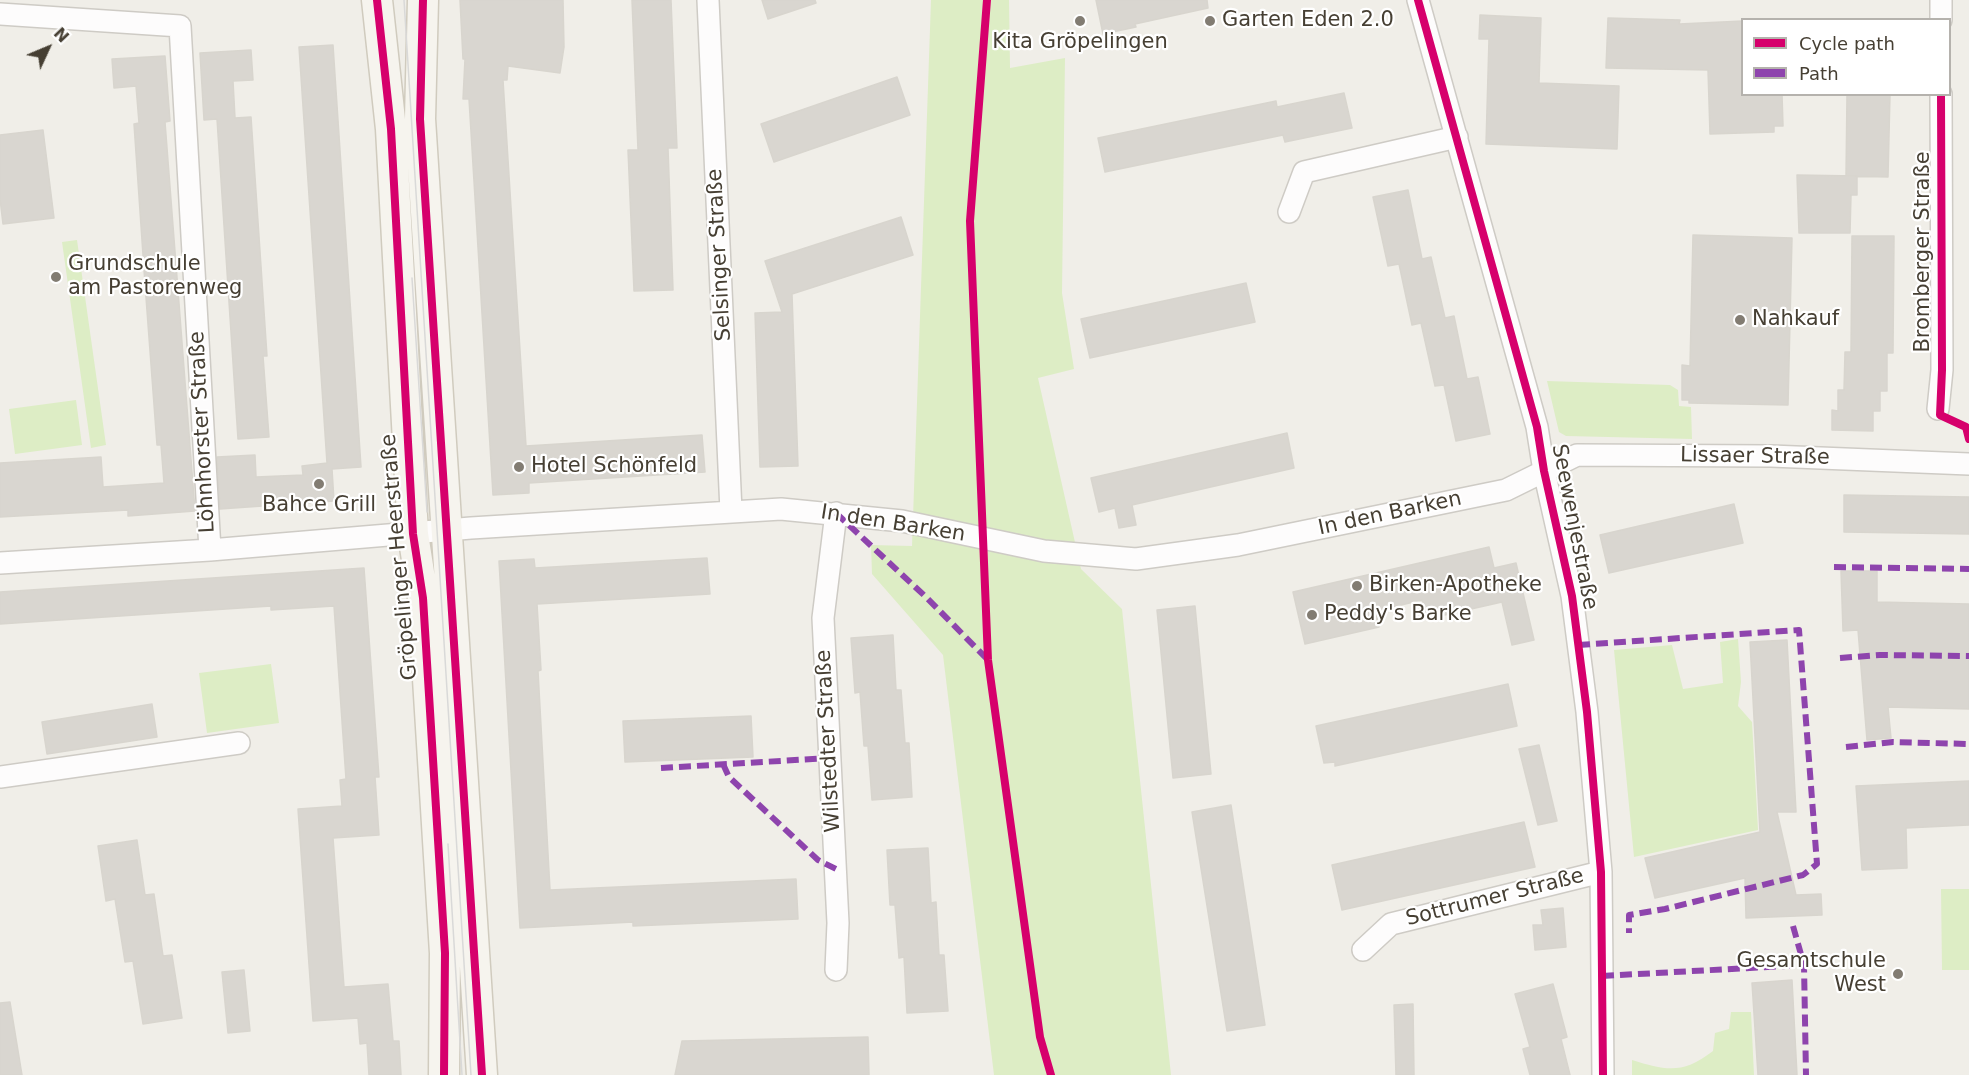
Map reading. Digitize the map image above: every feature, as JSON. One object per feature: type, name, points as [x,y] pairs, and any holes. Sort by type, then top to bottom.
[{"type":"main road","name":"Gröpelinger Heerstraße","points":[[377,0],[392,129],[413,534],[423,598],[444,942],[444,1075]]},
{"type":"main road","points":[[423,0],[420,119],[482,1075]]},
{"type":"street","name":"Selsinger Straße","points":[[708,0],[731,511]]},
{"type":"street","name":"Seewenjestraße","points":[[1418,0],[1537,427],[1544,471],[1572,596],[1587,712],[1601,872],[1603,1075]]},
{"type":"street","points":[[1941,0],[1941,18]]},
{"type":"street","name":"Löhnhorster Straße","points":[[0,14],[180,26],[210,550]]},
{"type":"street","name":"Bromberger Straße","points":[[1938,409],[1942,370],[1941,96]]},
{"type":"street","points":[[1289,212],[1304,172],[1457,137]]},
{"type":"street","name":"Lissaer Straße","points":[[1544,471],[1577,454],[1772,456],[1969,464]]},
{"type":"street","name":"In den Barken","points":[[0,563],[210,550],[447,530],[781,509],[902,521],[1044,551],[1136,559],[1238,545],[1496,492],[1524,483],[1544,471]]},
{"type":"street","name":"Wilstedter Straße","points":[[836,513],[823,618],[838,923],[836,970]]},
{"type":"street","points":[[0,777],[239,743]]},
{"type":"street","name":"Sottrumer Straße","points":[[1363,950],[1391,924],[1601,872]]},
{"type":"green space","points":[[931,0],[1009,0],[1010,68],[1065,58],[1062,293],[1074,369],[1038,378],[1081,569],[1122,609],[1171,1075],[994,1075],[943,655],[872,574],[871,545],[912,546]]},
{"type":"green space","points":[[77,240],[106,445],[91,448],[62,242]]},
{"type":"green space","points":[[1547,381],[1670,385],[1678,390],[1679,406],[1691,407],[1692,439],[1566,436],[1559,432]]},
{"type":"green space","points":[[76,400],[82,445],[15,454],[9,409]]},
{"type":"green space","points":[[1738,639],[1741,682],[1738,706],[1752,722],[1758,830],[1634,857],[1614,650],[1672,645],[1683,689],[1723,683],[1720,642]]},
{"type":"green space","points":[[271,664],[279,723],[207,733],[199,673]]},
{"type":"green space","points":[[1941,889],[1969,889],[1969,970],[1942,970]]},
{"type":"green space","points":[[1731,1012],[1751,1012],[1754,1075],[1632,1075],[1632,1060],[1665,1068],[1693,1064],[1713,1051],[1715,1033],[1729,1029]]},
{"type":"building","points":[[460,0],[563,0],[564,47],[560,73],[508,66],[507,80],[503,80],[526,446],[702,435],[705,472],[529,483],[529,493],[493,495],[469,99],[463,99],[465,59],[463,59]]},
{"type":"building","points":[[632,0],[671,0],[677,148],[668,148],[673,290],[634,291],[628,150],[638,150]]},
{"type":"building","points":[[762,0],[815,0],[816,3],[768,19]]},
{"type":"building","points":[[1096,0],[1207,0],[1208,8],[1135,24],[1136,27],[1103,34]]},
{"type":"building","points":[[1480,15],[1541,18],[1539,83],[1619,86],[1617,149],[1486,144],[1489,39],[1479,39]]},
{"type":"building","points":[[1608,18],[1680,20],[1679,24],[1741,21],[1741,96],[1782,96],[1783,126],[1774,126],[1774,132],[1710,134],[1708,70],[1606,68]]},
{"type":"building","points":[[333,45],[361,467],[332,469],[334,501],[220,509],[217,457],[255,455],[256,477],[303,475],[302,466],[327,463],[299,47]]},
{"type":"building","points":[[251,50],[253,80],[233,81],[235,118],[251,117],[267,356],[263,356],[269,437],[238,439],[217,119],[204,120],[200,53]]},
{"type":"building","points":[[165,56],[170,121],[165,122],[195,511],[128,516],[128,510],[0,517],[0,463],[101,457],[103,487],[164,483],[161,445],[157,445],[145,284],[134,124],[139,123],[136,86],[114,88],[112,59]]},
{"type":"building","points":[[897,77],[910,115],[774,162],[761,124]]},
{"type":"building","points":[[1344,93],[1352,128],[1285,142],[1283,135],[1105,172],[1098,138],[1276,101],[1277,107]]},
{"type":"building","points":[[1847,96],[1890,96],[1888,177],[1846,176]]},
{"type":"building","points":[[43,130],[54,218],[3,224],[0,199],[0,135]]},
{"type":"building","points":[[1797,175],[1857,176],[1857,195],[1851,195],[1850,233],[1799,233]]},
{"type":"building","points":[[1408,190],[1422,259],[1431,257],[1445,318],[1454,316],[1467,379],[1478,377],[1490,434],[1456,441],[1444,385],[1435,386],[1421,323],[1412,325],[1399,264],[1388,266],[1373,197]]},
{"type":"building","points":[[901,217],[913,255],[792,294],[798,466],[760,467],[755,313],[782,312],[765,261]]},
{"type":"building","points":[[1693,235],[1792,238],[1788,405],[1689,403],[1689,400],[1682,400],[1682,365],[1690,366]]},
{"type":"building","points":[[1852,236],[1894,236],[1893,353],[1887,353],[1887,391],[1880,391],[1880,411],[1873,411],[1873,431],[1832,430],[1832,410],[1838,411],[1838,390],[1844,390],[1845,352],[1851,352]]},
{"type":"building","points":[[1246,283],[1255,322],[1090,358],[1081,319]]},
{"type":"building","points":[[1287,433],[1294,468],[1132,505],[1136,525],[1119,528],[1115,508],[1099,512],[1091,478]]},
{"type":"building","points":[[1844,495],[1969,497],[1969,534],[1844,532]]},
{"type":"building","points":[[1734,504],[1743,543],[1609,573],[1600,535]]},
{"type":"building","points":[[1489,547],[1494,568],[1516,563],[1534,640],[1512,645],[1502,602],[1427,619],[1422,600],[1376,611],[1379,627],[1305,644],[1293,592]]},
{"type":"building","points":[[707,558],[710,594],[537,604],[541,670],[538,671],[550,890],[796,879],[798,919],[633,926],[633,922],[520,928],[499,561],[534,559],[535,568]]},
{"type":"building","points":[[364,568],[379,777],[375,777],[379,835],[333,838],[344,987],[388,984],[393,1041],[399,1041],[401,1075],[369,1075],[367,1043],[360,1044],[358,1018],[313,1021],[298,809],[342,806],[340,780],[346,779],[334,606],[271,610],[271,606],[0,624],[0,592]]},
{"type":"building","points":[[1841,571],[1877,571],[1877,602],[1969,604],[1969,709],[1888,707],[1891,738],[1867,740],[1858,630],[1843,631]]},
{"type":"building","points":[[1195,606],[1211,774],[1173,778],[1157,610]]},
{"type":"building","points":[[893,635],[896,690],[901,690],[905,743],[909,743],[912,797],[872,800],[868,746],[864,746],[860,692],[855,693],[851,638]]},
{"type":"building","points":[[1787,640],[1796,812],[1777,812],[1796,895],[1821,894],[1822,915],[1746,918],[1745,878],[1655,898],[1645,858],[1760,832],[1750,642]]},
{"type":"building","points":[[1508,684],[1517,726],[1335,766],[1335,762],[1324,763],[1316,726]]},
{"type":"building","points":[[152,704],[157,737],[47,754],[42,722]]},
{"type":"building","points":[[751,716],[753,757],[625,762],[623,721]]},
{"type":"building","points":[[1539,745],[1557,821],[1538,825],[1519,749]]},
{"type":"building","points":[[1969,781],[1969,825],[1906,828],[1907,868],[1862,870],[1856,786]]},
{"type":"building","points":[[1231,805],[1265,1025],[1227,1031],[1192,812]]},
{"type":"building","points":[[1524,822],[1535,867],[1342,910],[1332,865]]},
{"type":"building","points":[[137,840],[145,895],[154,894],[163,956],[172,955],[182,1018],[143,1024],[133,961],[125,962],[115,899],[106,901],[98,846]]},
{"type":"building","points":[[928,848],[931,903],[936,902],[939,955],[944,955],[948,1011],[907,1013],[904,957],[899,958],[895,905],[890,905],[887,850]]},
{"type":"building","points":[[1563,908],[1566,947],[1535,950],[1533,925],[1543,925],[1541,910]]},
{"type":"building","points":[[244,970],[250,1031],[228,1033],[222,972]]},
{"type":"building","points":[[1792,980],[1797,1075],[1758,1075],[1752,983]]},
{"type":"building","points":[[1553,984],[1567,1037],[1561,1039],[1570,1075],[1530,1075],[1523,1049],[1530,1047],[1515,994]]},
{"type":"building","points":[[10,1002],[22,1075],[0,1075],[0,1003]]},
{"type":"building","points":[[1413,1004],[1414,1075],[1396,1075],[1394,1005]]},
{"type":"building","points":[[868,1037],[869,1075],[675,1075],[682,1041]]},
{"type":"tram line","points":[[404,0],[471,1075]]},
{"type":"tram line","points":[[412,278],[427,512]]},
{"type":"tram line","points":[[448,844],[462,1075]]},
{"type":"marked path","points":[[836,513],[927,598],[988,660]]},
{"type":"marked path","points":[[1834,567],[1969,569]]},
{"type":"marked path","points":[[1578,645],[1799,630],[1817,864],[1803,875],[1665,909],[1629,915],[1629,933]]},
{"type":"marked path","points":[[1840,658],[1880,655],[1969,656]]},
{"type":"marked path","points":[[1846,747],[1893,742],[1969,744]]},
{"type":"marked path","points":[[661,768],[830,758]]},
{"type":"marked path","points":[[723,764],[729,777],[818,860],[836,869]]},
{"type":"marked path","points":[[1793,926],[1804,965],[1806,1075]]},
{"type":"marked path","points":[[1602,976],[1804,965]]},
{"type":"cycle path","points":[[377,0],[391,129],[413,534],[423,598],[445,953],[444,1075]]},
{"type":"cycle path","points":[[423,0],[420,119],[482,1075]]},
{"type":"cycle path","points":[[987,0],[970,221],[988,660],[1040,1037],[1051,1075]]},
{"type":"cycle path","points":[[1418,0],[1537,427],[1544,471],[1572,596],[1587,712],[1601,872],[1603,1075]]},
{"type":"cycle path","points":[[1941,96],[1942,370],[1940,415],[1966,427],[1969,439]]},
{"type":"place","name":"Kita Gröpelingen","points":[[1080,21]]},
{"type":"place","name":"Garten Eden 2.0","points":[[1210,21]]},
{"type":"place","name":"Grundschule am Pastorenweg","points":[[56,277]]},
{"type":"place","name":"Nahkauf","points":[[1740,320]]},
{"type":"place","name":"Hotel Schönfeld","points":[[519,467]]},
{"type":"place","name":"Bahce Grill","points":[[319,484]]},
{"type":"place","name":"Birken-Apotheke","points":[[1357,586]]},
{"type":"place","name":"Peddy's Barke","points":[[1312,615]]},
{"type":"place","name":"Gesamtschule West","points":[[1898,974]]}]
